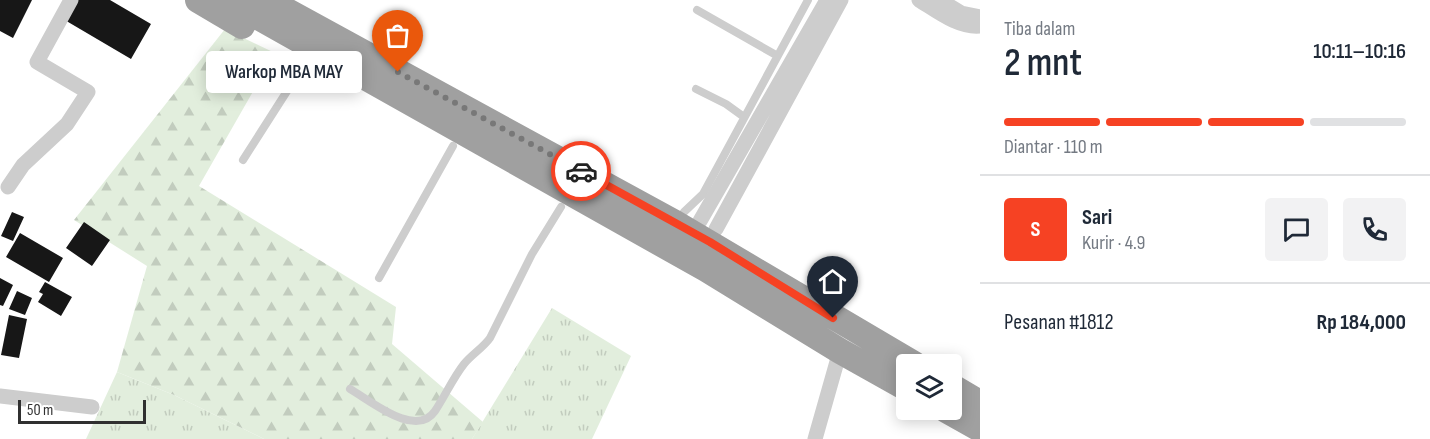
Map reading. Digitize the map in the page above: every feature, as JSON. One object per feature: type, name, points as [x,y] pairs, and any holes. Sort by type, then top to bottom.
[{"type":"highway","points":[[198,0],[305,63],[621,239],[685,258]]},
{"type":"highway","points":[[228,0],[675,223],[897,354]]},
{"type":"highway","points":[[267,0],[685,258],[896,382]]},
{"type":"highway","points":[[299,0],[771,260],[788,277],[798,296]]},
{"type":"highway","points":[[962,398],[977,415]]},
{"type":"highway","points":[[962,413],[977,415]]},
{"type":"street","points":[[8,187],[23,165],[67,124],[88,92],[37,62],[71,0]]},
{"type":"street","points":[[700,221],[827,0]]},
{"type":"street","points":[[700,221],[841,0]]},
{"type":"street","points":[[919,0],[958,23],[972,27],[980,26]]},
{"type":"street","points":[[940,0],[961,13],[980,17]]},
{"type":"street","points":[[815,439],[840,351]]},
{"type":"street","points":[[0,396],[92,407]]},
{"type":"lane","points":[[700,221],[703,194],[776,55],[808,0]]},
{"type":"lane","points":[[697,10],[776,55]]},
{"type":"lane","points":[[243,160],[305,63]]},
{"type":"lane","points":[[696,89],[726,104],[744,117]]},
{"type":"lane","points":[[379,278],[453,146]]},
{"type":"lane","points":[[350,389],[403,420],[418,422],[427,420],[465,363],[482,349],[490,338],[532,254],[561,207]]},
{"type":"green space","points":[[225,29],[275,53],[199,186],[396,307],[392,344],[483,422],[472,439],[264,439],[174,395],[117,372],[147,266],[74,220]]},
{"type":"green space","points":[[552,308],[631,356],[592,439],[472,439]]},
{"type":"green space","points":[[117,372],[174,395],[264,439],[86,439]]},
{"type":"building","points":[[0,0],[32,0],[13,38],[0,31]]},
{"type":"building","points":[[74,0],[110,0],[151,24],[131,59],[63,19]]},
{"type":"building","points":[[12,212],[24,217],[13,241],[1,236]]},
{"type":"building","points":[[84,222],[110,240],[92,266],[66,248]]},
{"type":"building","points":[[20,233],[63,258],[49,282],[6,257]]},
{"type":"building","points":[[0,278],[13,285],[3,306],[0,305]]},
{"type":"building","points":[[45,282],[72,297],[61,316],[38,302],[43,294],[39,292]]},
{"type":"building","points":[[17,291],[32,298],[25,315],[9,309]]},
{"type":"building","points":[[9,315],[27,319],[19,358],[1,355]]},
{"type":"way so far","points":[[398,72],[581,171]]},
{"type":"place","name":"Warkop MBA MAY","points":[[398,72]]},
{"type":"route","points":[[581,171],[710,242],[833,318]]}]
